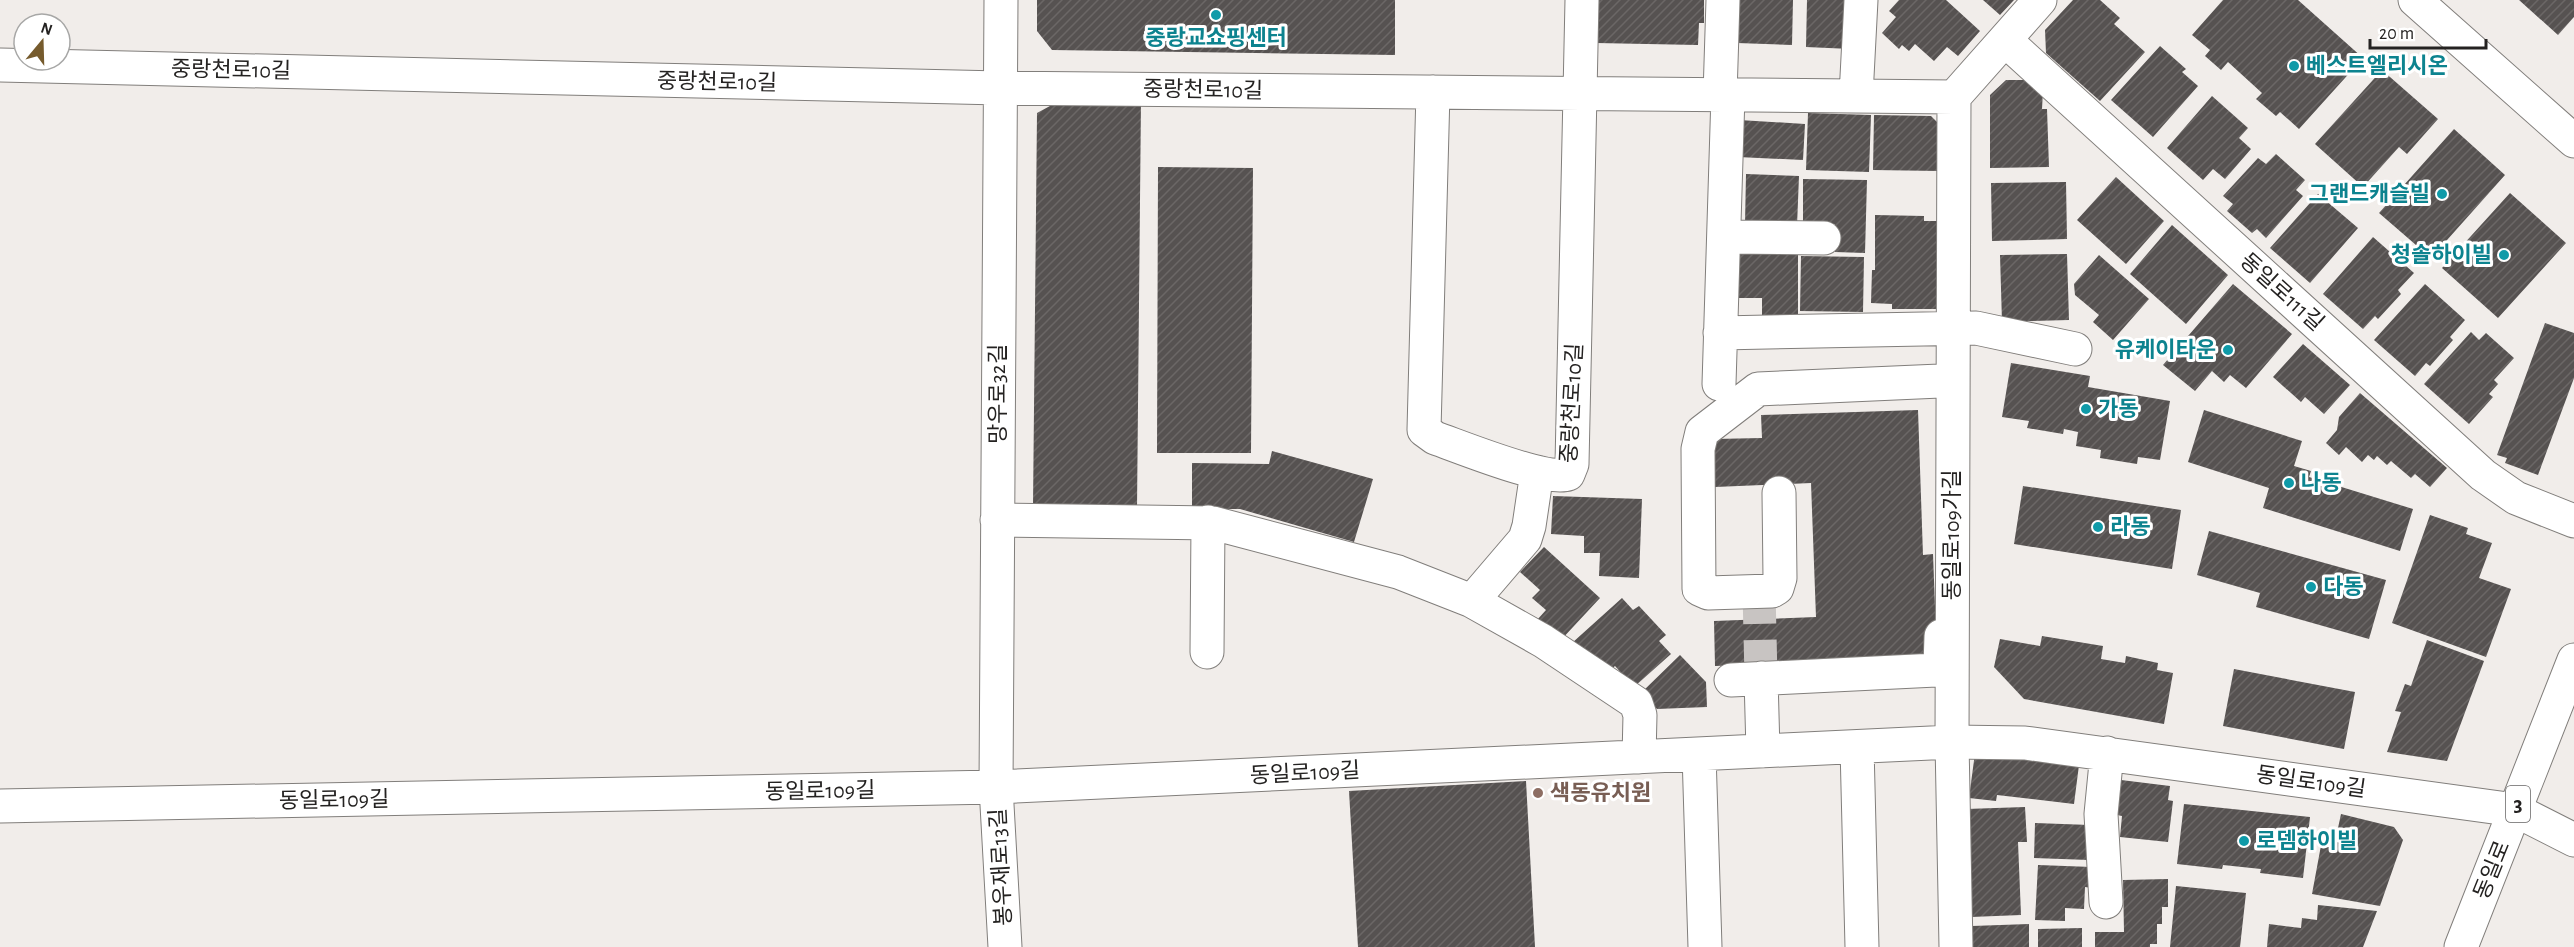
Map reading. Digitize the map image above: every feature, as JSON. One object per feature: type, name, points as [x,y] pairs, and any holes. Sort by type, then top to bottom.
[{"type":"street","name":"망우로32길","points":[[996,787],[1001,0]]},
{"type":"street","name":"중랑천로10길","points":[[1433,92],[1424,430],[1435,438],[1537,472],[1562,476],[1568,474],[1572,464],[1582,0]]},
{"type":"street","points":[[1719,384],[1724,237],[1724,0]]},
{"type":"street","points":[[1856,96],[1861,0]]},
{"type":"street","points":[[1954,97],[2040,0]]},
{"type":"street","points":[[2415,0],[2574,141]]},
{"type":"street","name":"동일로111길","points":[[2005,40],[2483,475],[2516,498],[2574,521]]},
{"type":"street","name":"중랑천로10길","points":[[0,65],[1000,88],[1954,97]]},
{"type":"street","name":"동일로109가길","points":[[1952,742],[1946,381],[1952,328],[1954,97]]},
{"type":"street","points":[[1724,237],[1824,238]]},
{"type":"street","points":[[1720,333],[1982,329],[2074,349]]},
{"type":"street","points":[[1763,751],[1746,679],[1929,671],[1936,670],[1940,665],[1946,381],[1758,389],[1702,432],[1698,449],[1699,589],[1708,592],[1772,591],[1777,588],[1780,578],[1779,494]]},
{"type":"street","points":[[1472,601],[1525,539],[1537,472]]},
{"type":"street","points":[[997,520],[1208,522],[1411,575],[1472,601],[1553,647],[1636,703],[1640,715],[1639,757]]},
{"type":"street","points":[[1208,522],[1208,652]]},
{"type":"street","name":"동일로","points":[[2461,947],[2574,660]]},
{"type":"street","points":[[1952,742],[1956,947]]},
{"type":"street","name":"동일로109길","points":[[0,806],[996,787],[1952,742],[2043,744],[2515,810],[2574,840]]},
{"type":"street","points":[[1857,747],[1862,947]]},
{"type":"street","points":[[2106,902],[2101,814],[2107,753]]},
{"type":"street","points":[[1699,754],[1705,947]]},
{"type":"street","name":"봉우재로13길","points":[[996,787],[1005,947]]},
{"type":"building","name":"중랑교쇼핑센터","points":[[1037,0],[1395,0],[1395,55],[1052,50],[1037,31]]},
{"type":"building","points":[[1597,0],[1704,0],[1704,23],[1699,23],[1698,45],[1596,43]]},
{"type":"building","points":[[1739,0],[1793,0],[1792,45],[1737,43]]},
{"type":"building","points":[[1807,0],[1853,0],[1851,49],[1806,47]]},
{"type":"building","points":[[1899,0],[1946,0],[1980,31],[1958,56],[1947,47],[1934,61],[1915,44],[1909,51],[1902,45],[1899,49],[1882,33],[1896,17],[1889,11]]},
{"type":"building","points":[[1983,0],[2014,0],[2000,15]]},
{"type":"building","points":[[2073,0],[2100,0],[2120,18],[2114,24],[2145,52],[2100,101],[2046,53],[2045,30]]},
{"type":"building","name":"베스트엘리시온","points":[[2223,0],[2298,0],[2363,58],[2299,129],[2280,112],[2276,116],[2256,99],[2262,93],[2228,62],[2221,70],[2205,56],[2210,50],[2192,35]]},
{"type":"building","points":[[2519,0],[2574,0],[2574,17],[2558,35]]},
{"type":"building","points":[[2160,46],[2186,69],[2182,72],[2198,86],[2153,137],[2111,100]]},
{"type":"building","points":[[2382,70],[2438,119],[2407,154],[2399,147],[2363,187],[2315,144]]},
{"type":"building","points":[[2006,80],[2028,80],[2043,91],[2042,109],[2047,109],[2049,167],[1990,168],[1990,95]]},
{"type":"building","points":[[1074,93],[1141,99],[1137,508],[1033,507],[1037,113]]},
{"type":"building","points":[[2212,96],[2248,128],[2239,138],[2251,149],[2225,179],[2213,169],[2203,180],[2167,148]]},
{"type":"building","points":[[1808,113],[1871,115],[1869,172],[1806,170]]},
{"type":"building","points":[[1874,115],[1931,116],[1940,125],[1939,171],[1873,170]]},
{"type":"building","points":[[1739,120],[1805,124],[1803,160],[1738,157]]},
{"type":"building","name":"그랜드캐슬빌","points":[[2454,129],[2505,175],[2431,258],[2379,213]]},
{"type":"building","points":[[2276,154],[2305,180],[2296,190],[2303,196],[2266,238],[2257,229],[2252,233],[2227,211],[2233,204],[2223,196],[2258,158],[2266,164]]},
{"type":"building","points":[[1158,167],[1253,168],[1251,453],[1157,453]]},
{"type":"building","points":[[1746,174],[1799,176],[1797,226],[1745,224]]},
{"type":"building","points":[[2116,177],[2164,221],[2126,264],[2077,220]]},
{"type":"building","points":[[1803,179],[1867,180],[1865,253],[1835,252],[1835,224],[1803,223]]},
{"type":"building","points":[[2066,182],[2067,239],[1992,241],[1991,183]]},
{"type":"building","name":"청솔하이빌","points":[[2510,193],[2566,243],[2498,318],[2442,268]]},
{"type":"building","points":[[2318,194],[2358,228],[2310,283],[2270,248]]},
{"type":"building","points":[[1875,215],[1924,216],[1924,221],[1946,221],[1945,309],[1892,309],[1892,304],[1871,303],[1872,270],[1875,270]]},
{"type":"building","points":[[2172,225],[2228,275],[2186,324],[2130,274]]},
{"type":"building","points":[[2373,237],[2414,273],[2398,290],[2401,294],[2378,319],[2375,316],[2363,329],[2323,294]]},
{"type":"building","points":[[1734,249],[1798,249],[1798,323],[1762,323],[1762,298],[1735,298]]},
{"type":"building","points":[[2067,254],[2069,320],[2002,322],[2000,255]]},
{"type":"building","points":[[2099,255],[2149,299],[2113,340],[2093,322],[2099,315],[2075,295],[2074,284]]},
{"type":"building","points":[[1801,256],[1864,257],[1863,312],[1800,311]]},
{"type":"building","name":"유케이타운","points":[[2233,284],[2292,334],[2246,388],[2230,375],[2224,382],[2212,371],[2195,391],[2163,365]]},
{"type":"building","points":[[2425,284],[2465,320],[2450,337],[2453,340],[2430,366],[2426,363],[2415,376],[2374,340]]},
{"type":"building","points":[[2545,323],[2574,333],[2574,378],[2538,475],[2505,463],[2507,458],[2497,455]]},
{"type":"building","points":[[2471,332],[2479,340],[2486,333],[2514,358],[2494,380],[2498,384],[2489,394],[2493,397],[2469,424],[2424,384]]},
{"type":"building","points":[[2303,344],[2350,385],[2324,414],[2305,397],[2301,402],[2273,377]]},
{"type":"building","name":"가동","points":[[2011,363],[2090,376],[2088,387],[2170,401],[2160,460],[2138,457],[2137,464],[2100,458],[2101,450],[2076,446],[2078,432],[2064,429],[2063,434],[2027,428],[2029,421],[2002,417]]},
{"type":"building","points":[[2360,393],[2447,468],[2430,487],[2415,474],[2411,478],[2391,461],[2387,465],[2377,456],[2374,460],[2368,455],[2362,462],[2346,447],[2339,455],[2326,443],[2337,430],[2339,417]]},
{"type":"building","points":[[1918,410],[1923,555],[1933,554],[1937,659],[1715,666],[1714,621],[1816,617],[1811,483],[1715,487],[1714,439],[1762,438],[1761,415]]},
{"type":"building","name":"나동","points":[[2204,410],[2302,441],[2294,466],[2311,471],[2309,477],[2413,509],[2400,551],[2263,508],[2269,488],[2188,462]]},
{"type":"building","points":[[1272,451],[1373,479],[1354,542],[1240,509],[1192,509],[1192,463],[1269,464]]},
{"type":"building","name":"라동","points":[[2023,486],[2181,510],[2172,569],[2014,544]]},
{"type":"building","points":[[1553,496],[1642,499],[1639,578],[1599,576],[1600,553],[1584,553],[1584,536],[1551,534]]},
{"type":"building","points":[[2430,515],[2468,528],[2466,534],[2492,543],[2479,578],[2511,589],[2486,657],[2392,623]]},
{"type":"building","name":"다동","points":[[2209,531],[2386,580],[2369,639],[2256,607],[2260,593],[2197,575]]},
{"type":"building","points":[[1544,547],[1600,598],[1560,641],[1537,620],[1546,610],[1532,598],[1540,590],[1520,572]]},
{"type":"building","points":[[1622,598],[1633,610],[1639,606],[1666,635],[1659,641],[1671,654],[1634,687],[1615,666],[1608,672],[1572,643]]},
{"type":"building","points":[[2042,636],[2103,646],[2101,659],[2125,663],[2126,656],[2158,663],[2157,670],[2173,673],[2164,724],[2024,699],[1994,667],[2000,639],[2040,646]]},
{"type":"building","points":[[2427,640],[2484,661],[2447,761],[2387,752],[2401,712],[2395,711],[2405,684],[2411,686]]},
{"type":"building","points":[[1680,655],[1706,682],[1707,707],[1657,709],[1641,693]]},
{"type":"building","points":[[2234,669],[2355,692],[2344,749],[2223,726]]},
{"type":"building","points":[[1975,753],[2079,765],[2074,804],[1997,795],[1996,801],[1969,798]]},
{"type":"building","points":[[2121,780],[2170,786],[2168,800],[2173,801],[2168,842],[2120,837],[2122,816],[2117,815]]},
{"type":"building","points":[[1526,781],[1535,947],[1358,947],[1349,791]]},
{"type":"building","name":"로뎀하이빌","points":[[2184,804],[2310,817],[2303,878],[2260,873],[2261,869],[2223,865],[2222,869],[2177,864]]},
{"type":"building","points":[[2025,807],[2027,842],[2018,842],[2021,915],[1971,917],[1966,809]]},
{"type":"building","points":[[2341,814],[2394,827],[2403,840],[2380,906],[2312,894],[2322,840],[2335,842]]},
{"type":"building","points":[[2035,823],[2090,825],[2089,860],[2034,858]]},
{"type":"building","points":[[2038,865],[2092,867],[2092,888],[2085,887],[2084,909],[2065,908],[2065,921],[2035,920]]},
{"type":"building","points":[[2168,879],[2168,907],[2162,907],[2162,924],[2157,924],[2157,944],[2150,944],[2150,947],[2095,947],[2095,932],[2124,932],[2123,880]]},
{"type":"building","points":[[2176,886],[2246,893],[2240,947],[2170,947]]},
{"type":"building","points":[[2318,905],[2377,911],[2363,947],[2267,947],[2269,924],[2301,928],[2302,918],[2317,920]]},
{"type":"building","points":[[2029,924],[2029,947],[1973,947],[1972,926]]},
{"type":"building","points":[[2082,928],[2082,947],[2038,947],[2038,929]]},
{"type":"tunnel","points":[[1759,591],[1761,678]]},
{"type":"place","name":"중랑교쇼핑센터","points":[[1216,15]]},
{"type":"place","name":"베스트엘리시온","points":[[2294,66]]},
{"type":"place","name":"그랜드캐슬빌","points":[[2442,194]]},
{"type":"place","name":"청솔하이빌","points":[[2504,255]]},
{"type":"place","name":"유케이타운","points":[[2228,350]]},
{"type":"place","name":"가동","points":[[2086,409]]},
{"type":"place","name":"나동","points":[[2289,483]]},
{"type":"place","name":"라동","points":[[2098,527]]},
{"type":"place","name":"다동","points":[[2311,587]]},
{"type":"place","name":"색동유치원","points":[[1538,793]]},
{"type":"place","name":"로뎀하이빌","points":[[2244,841]]}]
